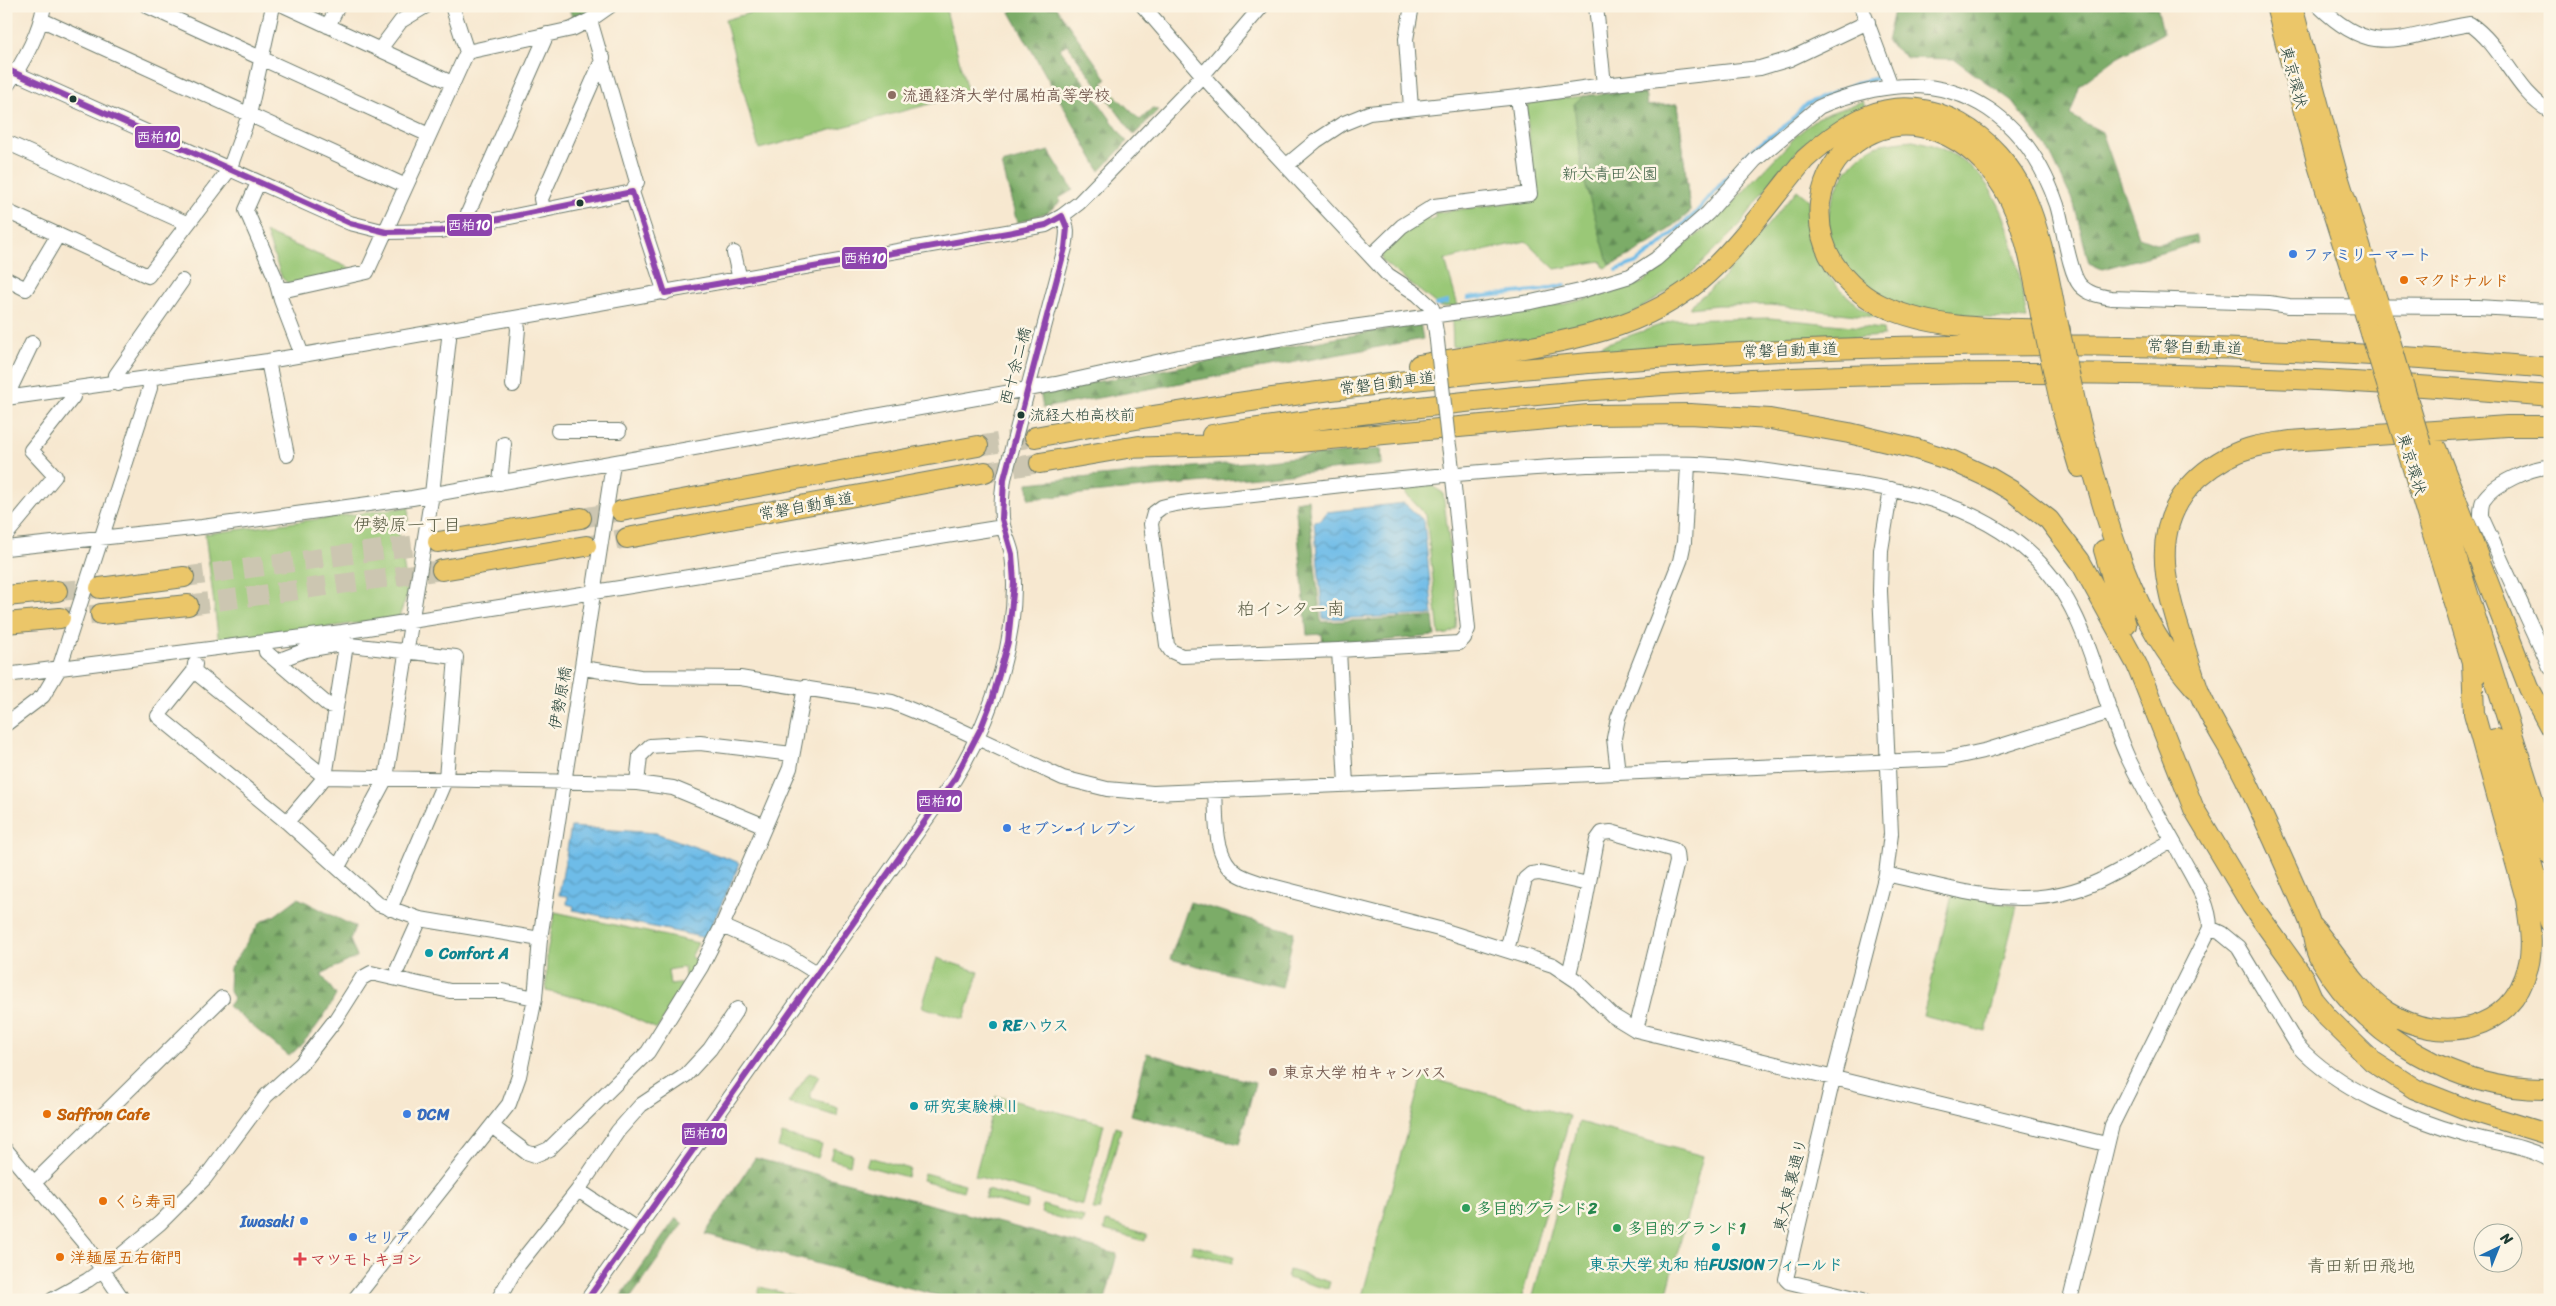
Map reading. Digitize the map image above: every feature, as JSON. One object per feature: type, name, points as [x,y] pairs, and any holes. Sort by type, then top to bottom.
[{"type":"highway","name":"東京環状","points":[[2276,6],[2318,165],[2371,307]]},
{"type":"highway","name":"東京環状","points":[[2292,6],[2371,307],[2422,448],[2472,663],[2539,833],[2550,854]]},
{"type":"highway","points":[[1236,402],[1588,334],[1627,322],[1662,306],[1706,275],[1746,232],[1805,159],[1852,123],[1884,111],[1918,110],[1954,119],[1971,129],[1999,155],[2023,193],[2036,224],[2048,315]]},
{"type":"highway","points":[[2137,666],[2070,410],[2048,315],[2014,209],[1995,174],[1976,152],[1940,131],[1912,125],[1898,126],[1870,134],[1848,148],[1838,158],[1824,184],[1821,199],[1819,215],[1823,242],[1830,257],[1846,280],[1872,300],[1885,307],[1923,320],[1978,327],[2142,333],[2315,352]]},
{"type":"highway","name":"東京環状","points":[[2379,333],[2407,396],[2539,833],[2550,922]]},
{"type":"highway","name":"常磐自動車道","points":[[1035,437],[1236,402],[1429,377],[1725,352],[2038,344],[2315,352],[2550,368]]},
{"type":"highway","name":"常磐自動車道","points":[[1040,463],[1282,424],[1452,403],[1570,391],[1841,376],[1954,373],[2140,373],[2319,379],[2550,396]]},
{"type":"highway","points":[[2070,410],[2137,600],[2157,639],[2177,668],[2200,694]]},
{"type":"highway","points":[[1126,448],[1288,443],[1516,421],[1640,413],[1728,415],[1770,419],[1850,433],[1953,461],[1990,478],[2030,504],[2055,528],[2080,561],[2137,666],[2194,810],[2252,906],[2303,977],[2313,1000],[2328,1018],[2350,1042],[2392,1075],[2440,1100],[2550,1134]]},
{"type":"highway","points":[[2550,426],[2507,426],[2290,441],[2255,447],[2236,453],[2206,471],[2181,498],[2167,531],[2164,550],[2164,569],[2171,605],[2200,694],[2247,781],[2310,923],[2318,956],[2333,979],[2362,1012],[2398,1042],[2441,1066],[2473,1078],[2502,1085],[2550,1089]]},
{"type":"highway","name":"常磐自動車道","points":[[622,511],[978,446]]},
{"type":"highway","points":[[2422,448],[2529,688],[2550,727]]},
{"type":"highway","name":"常磐自動車道","points":[[627,538],[985,472]]},
{"type":"highway","points":[[438,542],[581,518]]},
{"type":"highway","points":[[442,570],[586,546]]},
{"type":"highway","points":[[100,588],[184,577]]},
{"type":"highway","points":[[6,596],[57,591]]},
{"type":"highway","points":[[101,614],[188,605]]},
{"type":"highway","points":[[6,624],[60,618]]},
{"type":"highway","points":[[2310,923],[2373,1002],[2404,1021],[2421,1028],[2457,1031],[2474,1026],[2489,1020],[2514,998],[2529,966],[2530,926],[2526,899],[2474,713],[2472,663]]},
{"type":"highway","points":[[2303,977],[2326,994],[2360,1028],[2383,1047],[2432,1076],[2482,1093],[2518,1100],[2550,1102]]},
{"type":"street","points":[[147,6],[429,135]]},
{"type":"street","points":[[6,211],[148,276],[186,223],[229,170],[249,115],[260,57],[273,6]]},
{"type":"street","points":[[285,6],[452,83]]},
{"type":"street","points":[[328,26],[338,6]]},
{"type":"street","points":[[380,49],[401,21],[426,6]]},
{"type":"street","points":[[279,289],[290,289],[367,272],[467,52],[452,6]]},
{"type":"street","points":[[467,52],[572,29],[590,20],[610,6]]},
{"type":"street","points":[[1143,6],[1202,76],[1388,275],[1424,300],[1434,314],[1453,475],[1468,629],[1464,638],[1459,643],[1444,645],[1182,656],[1172,651],[1166,645],[1151,524],[1154,513],[1173,504],[1453,475],[1522,468],[1688,464],[1767,471],[1891,489],[1931,498],[1980,518],[1999,530],[2035,558],[2063,593],[2096,663],[2110,712],[2130,762],[2210,916],[2210,928],[2112,1125],[2070,1300]]},
{"type":"street","points":[[32,343],[11,387],[9,398],[118,384],[448,331],[1046,225],[1079,203],[1202,76],[1262,6]]},
{"type":"street","points":[[1412,6],[1406,39],[1412,108]]},
{"type":"street","points":[[1596,6],[1604,85]]},
{"type":"street","points":[[1861,6],[1891,86]]},
{"type":"street","points":[[2319,6],[2347,31],[2373,40],[2389,41],[2470,24],[2491,43],[2531,97],[2550,111]]},
{"type":"street","points":[[6,87],[10,72],[43,13],[249,115],[406,186]]},
{"type":"street","points":[[590,20],[603,58],[637,182],[632,192],[665,293]]},
{"type":"street","points":[[1286,166],[1316,141],[1342,124],[1369,113],[1760,68],[1790,59],[1868,22]]},
{"type":"street","points":[[469,224],[468,212],[547,34]]},
{"type":"street","points":[[543,209],[541,198],[603,58]]},
{"type":"street","points":[[10,72],[258,184],[350,223],[386,232],[441,231],[632,192]]},
{"type":"street","points":[[6,548],[202,527],[500,483],[1028,388],[1324,331],[1434,314],[1531,302],[1612,283],[1630,276],[1676,242],[1726,194],[1755,160],[1819,107],[1831,101],[1891,86],[1917,84],[1955,92],[1981,104],[2012,128],[2032,154],[2047,180],[2063,223],[2075,275],[2080,285],[2096,296],[2371,307],[2477,307],[2550,311]]},
{"type":"street","points":[[1371,256],[1394,232],[1420,213],[1434,206],[1530,194],[1518,97]]},
{"type":"street","points":[[6,142],[186,223]]},
{"type":"street","points":[[258,184],[246,210],[279,289],[280,300],[302,355]]},
{"type":"street","name":"西十余二橋","points":[[587,1300],[954,780],[977,737],[998,677],[1008,638],[1012,609],[1012,554],[1003,527],[1004,479],[1065,248],[1068,233],[1067,224],[1062,216]]},
{"type":"street","points":[[6,279],[26,289],[58,235]]},
{"type":"street","points":[[734,253],[740,280]]},
{"type":"street","points":[[118,384],[116,375],[182,281]]},
{"type":"street","points":[[513,385],[518,329],[516,319]]},
{"type":"street","points":[[338,867],[386,778],[432,494],[449,338],[448,331]]},
{"type":"street","points":[[268,361],[287,455]]},
{"type":"street","points":[[6,724],[44,696],[58,669],[150,388],[149,379]]},
{"type":"street","points":[[6,536],[55,476],[31,450],[73,397],[73,389]]},
{"type":"street","points":[[558,432],[619,432]]},
{"type":"street","points":[[500,483],[504,444]]},
{"type":"street","name":"伊勢原橋","points":[[354,1300],[492,1127],[515,1091],[535,998],[540,939],[595,592],[613,464]]},
{"type":"street","points":[[1618,773],[1614,738],[1618,718],[1680,561],[1684,542],[1688,464]]},
{"type":"street","points":[[2550,467],[2526,471],[2498,487],[2482,502],[2481,516],[2550,668]]},
{"type":"street","points":[[1833,1079],[1886,874],[1891,834],[1880,591],[1881,550],[1891,489]]},
{"type":"street","points":[[277,661],[344,638],[410,622],[1003,527]]},
{"type":"street","points":[[287,822],[325,777],[344,638]]},
{"type":"street","points":[[6,674],[265,643],[344,638],[405,653],[456,657],[446,778],[390,909]]},
{"type":"street","points":[[265,643],[266,652],[328,705],[336,707]]},
{"type":"street","points":[[1339,650],[1346,785]]},
{"type":"street","points":[[197,651],[194,671],[158,716],[287,822],[378,904],[420,919],[540,939]]},
{"type":"street","points":[[583,668],[640,677],[740,678],[892,702],[977,737],[1044,771],[1084,784],[1153,793],[1946,759],[1988,750],[2110,712]]},
{"type":"street","points":[[194,671],[325,777],[637,783],[673,788],[765,826]]},
{"type":"street","points":[[492,1127],[526,1152],[535,1155],[549,1149],[648,1052],[701,967],[722,926],[790,768],[805,687]]},
{"type":"street","points":[[637,783],[640,756],[650,746],[700,742],[792,754]]},
{"type":"street","points":[[1215,790],[1221,854],[1228,865],[1238,874],[1260,883],[1439,930],[1553,965],[1569,974],[1613,1016],[1636,1030],[2106,1144]]},
{"type":"street","points":[[1569,974],[1580,930],[1597,840],[1602,833],[1611,832],[1669,848],[1676,853],[1677,862],[1636,1030]]},
{"type":"street","points":[[1886,874],[1992,898],[2040,898],[2057,896],[2098,881],[2172,841]]},
{"type":"street","points":[[1507,950],[1525,879],[1531,874],[1539,873],[1588,884]]},
{"type":"street","points":[[398,968],[420,919]]},
{"type":"street","points":[[722,926],[786,954],[817,973]]},
{"type":"street","points":[[2210,928],[2221,933],[2238,947],[2297,1045],[2307,1057],[2336,1078],[2402,1112],[2432,1125],[2468,1136],[2516,1146],[2550,1160]]},
{"type":"street","points":[[52,1300],[104,1270],[160,1223],[206,1178],[266,1096],[301,1064],[336,1019],[362,978],[371,972],[450,991],[502,991],[535,998]]},
{"type":"street","points":[[35,1182],[222,998]]},
{"type":"street","points":[[498,1300],[516,1268],[578,1190],[618,1131],[641,1105],[686,1075],[710,1048],[737,1009]]},
{"type":"street","name":"東大東裏通り","points":[[1833,1079],[1786,1279],[1789,1282],[1863,1300]]},
{"type":"street","points":[[6,1150],[35,1182],[104,1270],[123,1300]]},
{"type":"street","points":[[578,1190],[638,1230]]},
{"type":"green space","points":[[568,6],[605,6],[574,22]]},
{"type":"green space","points":[[774,6],[945,6],[968,94],[759,149],[725,20]]},
{"type":"green space","points":[[1019,6],[1055,6],[1107,79],[1103,83],[1140,120],[1152,109],[1158,110],[1134,135],[1067,44],[1060,49],[1127,142],[1100,171],[1010,12]]},
{"type":"green space","points":[[1895,6],[2157,6],[2163,33],[2115,59],[2080,85],[2070,115],[2102,132],[2139,237],[2158,244],[2195,235],[2198,243],[2102,269],[2089,263],[2074,204],[2048,149],[2012,101],[1954,59],[1907,58],[1887,42]]},
{"type":"green space","name":"新大青田公園","points":[[1635,90],[1636,94],[1645,93],[1647,106],[1678,104],[1690,212],[1650,243],[1604,268],[1601,261],[1555,269],[1526,241],[1445,260],[1458,306],[1440,307],[1382,261],[1382,252],[1401,233],[1428,216],[1430,220],[1436,217],[1434,213],[1536,199],[1526,109],[1531,102]]},
{"type":"green space","points":[[1635,90],[1636,94],[1645,93],[1647,106],[1678,104],[1690,212],[1652,242],[1609,265],[1582,173],[1574,104],[1583,96]]},
{"type":"green space","points":[[1863,101],[1865,108],[1837,121],[1804,144],[1781,169],[1739,226],[1686,279],[1629,316],[1533,340],[1513,338],[1453,347],[1452,321],[1565,304],[1642,283],[1727,209],[1798,134],[1819,117]]},
{"type":"green space","points":[[1913,140],[1944,150],[1968,165],[1986,184],[2000,207],[2009,232],[2027,319],[1949,315],[1891,303],[1877,296],[1841,264],[1829,239],[1829,212],[1833,197],[1848,169],[1870,149],[1882,144]]},
{"type":"green space","points":[[1049,151],[1073,190],[1059,198],[1060,202],[1048,212],[1017,223],[1002,164]]},
{"type":"green space","points":[[1797,190],[1809,200],[1809,220],[1812,237],[1816,253],[1824,268],[1845,294],[1875,316],[1770,305],[1717,305],[1690,308],[1723,278]]},
{"type":"green space","points":[[266,233],[357,271],[289,284],[282,278]]},
{"type":"green space","points":[[1770,318],[1883,329],[1884,336],[1603,353],[1602,345],[1675,320]]},
{"type":"green space","points":[[1420,323],[1423,339],[1043,408],[1040,392]]},
{"type":"green space","points":[[1381,449],[1382,465],[1029,499],[1028,483]]},
{"type":"green space","points":[[1429,484],[1443,493],[1457,606],[1456,629],[1448,634],[1439,635],[1426,515],[1406,494],[1405,488]]},
{"type":"green space","points":[[1308,499],[1321,622],[1433,617],[1435,636],[1323,646],[1322,634],[1307,635],[1295,501]]},
{"type":"green space","points":[[409,507],[408,521],[399,521],[398,530],[408,592],[399,617],[219,643],[205,534]]},
{"type":"green space","points":[[1952,895],[2017,906],[1986,1032],[1923,1016]]},
{"type":"green space","points":[[298,898],[355,927],[350,940],[357,957],[321,974],[336,995],[316,1028],[289,1056],[228,1006],[234,998],[229,990],[230,968],[260,922],[274,916]]},
{"type":"green space","points":[[1190,902],[1294,932],[1282,987],[1170,959]]},
{"type":"green space","points":[[555,912],[698,943],[691,957],[700,962],[657,1029],[602,1003],[546,991],[547,952]],"holes":[[[684,967],[686,983],[670,985],[668,970]]]},
{"type":"green space","points":[[937,958],[979,972],[964,1019],[922,1007]]},
{"type":"green space","points":[[1147,1053],[1255,1083],[1239,1144],[1131,1115]]},
{"type":"green space","points":[[809,1073],[819,1076],[811,1092],[811,1099],[838,1108],[837,1116],[788,1103]]},
{"type":"green space","name":"多目的グランド2","points":[[1422,1076],[1570,1116],[1521,1300],[1361,1300]]},
{"type":"green space","points":[[996,1096],[1104,1124],[1083,1205],[975,1176]]},
{"type":"green space","name":"多目的グランド1","points":[[1579,1122],[1703,1156],[1665,1300],[1532,1300]]},
{"type":"green space","points":[[1115,1127],[1121,1129],[1099,1210],[1093,1210]]},
{"type":"green space","points":[[782,1134],[822,1145],[818,1158],[778,1147]]},
{"type":"green space","points":[[833,1148],[852,1154],[850,1165],[830,1159]]},
{"type":"green space","points":[[869,1157],[910,1169],[907,1177],[866,1166]]},
{"type":"green space","points":[[755,1158],[1117,1254],[1105,1300],[955,1300],[705,1234]]},
{"type":"green space","points":[[924,1173],[965,1184],[963,1191],[922,1180]]},
{"type":"green space","points":[[987,1190],[1028,1202],[1026,1209],[985,1198]]},
{"type":"green space","points":[[1043,1205],[1084,1217],[1082,1224],[1041,1213]]},
{"type":"green space","points":[[676,1218],[683,1224],[629,1300],[618,1300]]},
{"type":"green space","points":[[1106,1222],[1147,1234],[1145,1241],[1104,1230]]},
{"type":"green space","points":[[1193,1245],[1234,1256],[1232,1263],[1191,1252]]},
{"type":"green space","points":[[1289,1270],[1330,1282],[1328,1289],[1287,1278]]},
{"type":"green space","points":[[760,1287],[811,1300],[756,1300]]},
{"type":"water","points":[[1404,503],[1424,521],[1433,615],[1323,619],[1314,521],[1321,520],[1327,512]]},
{"type":"water","points":[[571,827],[656,833],[740,863],[706,938],[573,910],[574,906],[567,904],[568,896],[559,895]]},
{"type":"waterway","points":[[1617,270],[1637,262],[1694,215],[1749,152],[1789,123],[1806,104],[1857,83],[1882,77]]},
{"type":"waterway","points":[[1468,298],[1543,290],[1565,285]]},
{"type":"waterway","points":[[1436,305],[1447,302]]},
{"type":"tunnel","points":[[978,446],[1035,437]]},
{"type":"tunnel","points":[[985,472],[1040,463]]},
{"type":"tunnel","points":[[581,518],[621,511]]},
{"type":"tunnel","points":[[586,546],[627,538]]},
{"type":"tunnel","points":[[184,577],[438,542]]},
{"type":"tunnel","points":[[188,605],[442,570]]},
{"type":"tunnel","points":[[57,591],[100,588]]},
{"type":"tunnel","points":[[60,618],[101,614]]},
{"type":"transit line","name":"西柏10","points":[[6,69],[350,223],[386,232],[441,231],[632,192]]},
{"type":"transit line","name":"西柏10","points":[[632,192],[665,293]]},
{"type":"transit line","name":"西柏10","points":[[665,293],[1013,232],[1046,225],[1062,216]]},
{"type":"transit line","name":"西柏10","points":[[587,1300],[954,780],[981,728],[992,700],[1008,642],[1014,583],[1012,554],[1002,519],[1004,479],[1065,248],[1067,228],[1062,216]]},
{"type":"place","name":"流通経済大学付属柏高等学校","points":[[892,95]]},
{"type":"place","name":"ファミリーマート","points":[[2293,254]]},
{"type":"place","name":"マクドナルド","points":[[2404,280]]},
{"type":"place","name":"流経大柏高校前","points":[[1021,415]]},
{"type":"place","name":"セブン-イレブン","points":[[1007,828]]},
{"type":"place","name":"Confort A","points":[[429,953]]},
{"type":"place","name":"REハウス","points":[[993,1025]]},
{"type":"place","name":"東京大学 柏キャンパス","points":[[1273,1072]]},
{"type":"place","name":"研究実験棟Ⅱ","points":[[914,1106]]},
{"type":"place","name":"Saffron Cafe","points":[[47,1114]]},
{"type":"place","name":"DCM","points":[[407,1114]]},
{"type":"place","name":"くら寿司","points":[[103,1201]]},
{"type":"place","name":"多目的グランド2","points":[[1466,1208]]},
{"type":"place","name":"Iwasaki","points":[[304,1221]]},
{"type":"place","name":"多目的グランド1","points":[[1617,1228]]},
{"type":"place","name":"セリア","points":[[353,1237]]},
{"type":"place","name":"東京大学 丸和 柏FUSIONフィールド","points":[[1716,1247]]},
{"type":"place","name":"洋麺屋五右衛門","points":[[60,1257]]},
{"type":"place","name":"マツモトキヨシ","points":[[300,1259]]},
{"type":"district","name":"伊勢原一丁目","points":[[407,525]]},
{"type":"district","name":"柏インター南","points":[[1291,609]]},
{"type":"district","name":"青田新田飛地","points":[[2361,1266]]}]
